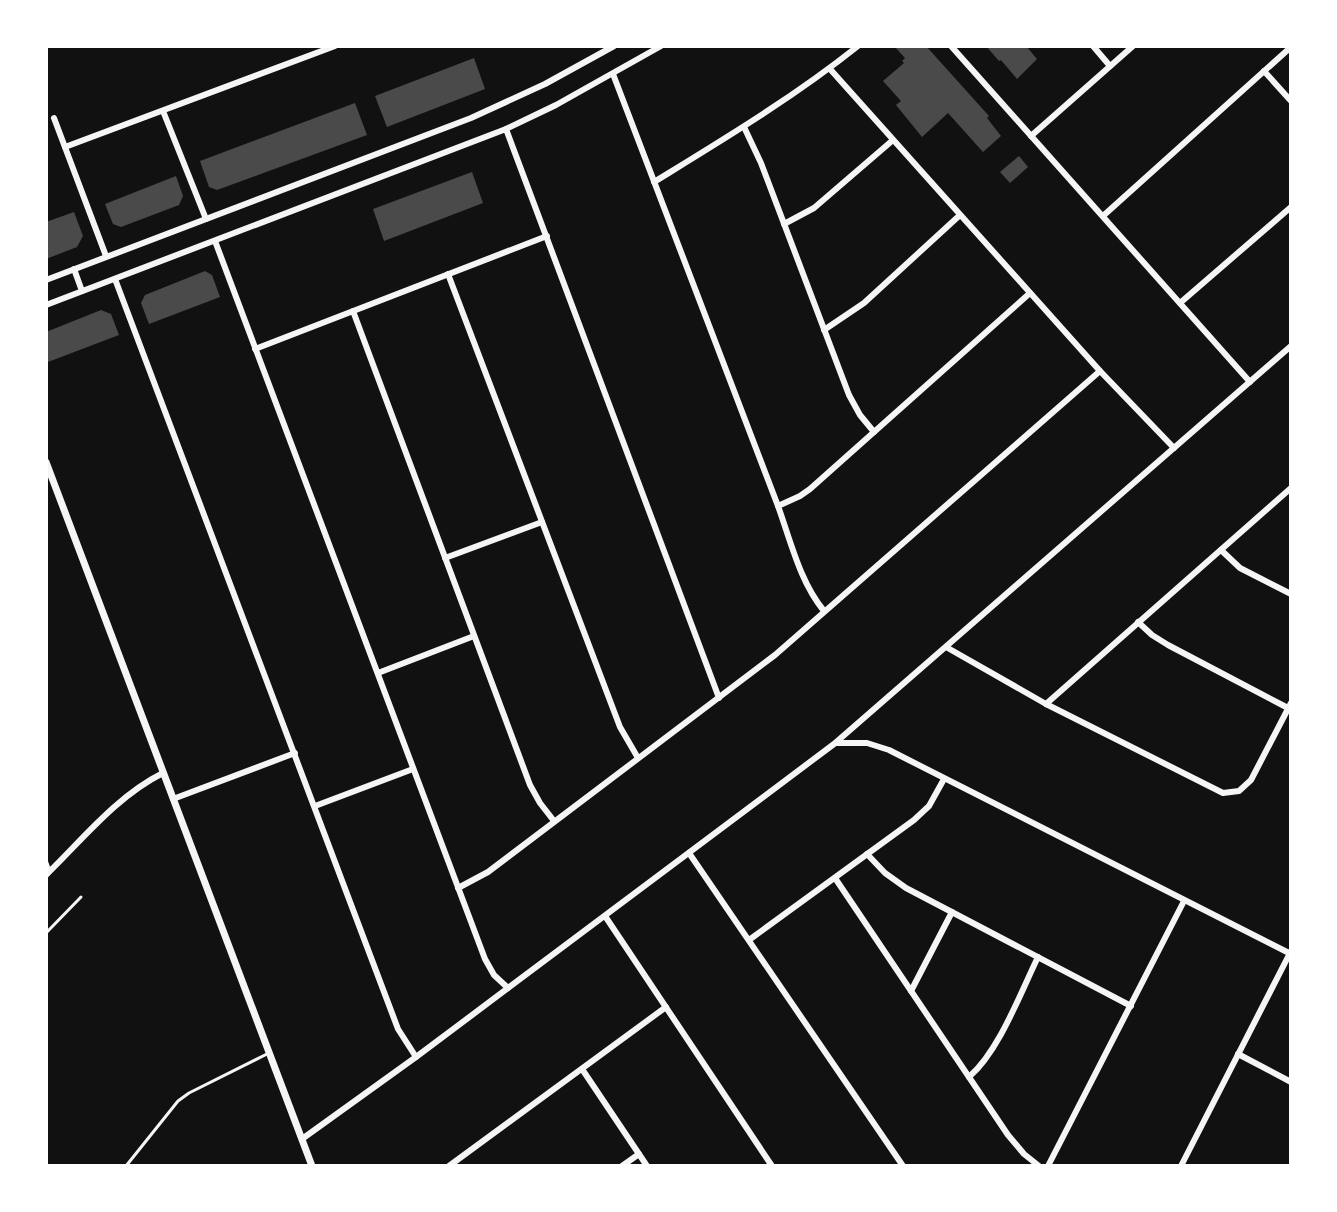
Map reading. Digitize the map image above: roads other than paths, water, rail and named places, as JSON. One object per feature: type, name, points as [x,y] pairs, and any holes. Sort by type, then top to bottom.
[{"type":"street","points":[[65,147],[335,46]]},
{"type":"street","points":[[46,280],[471,118],[545,84],[614,46]]},
{"type":"street","points":[[46,305],[506,129],[556,105],[661,46]]},
{"type":"street","points":[[654,182],[744,127],[830,69],[858,46]]},
{"type":"street","points":[[951,46],[1250,382]]},
{"type":"street","points":[[1093,46],[1110,66]]},
{"type":"street","points":[[1031,136],[1133,46]]},
{"type":"street","points":[[1103,216],[1291,47]]},
{"type":"street","points":[[830,69],[1100,371],[1174,448]]},
{"type":"street","points":[[1264,71],[1291,101]]},
{"type":"street","points":[[613,74],[807,585],[824,611]]},
{"type":"street","points":[[163,111],[206,219]]},
{"type":"street","points":[[54,118],[106,256]]},
{"type":"street","points":[[744,127],[761,163],[849,395],[874,432]]},
{"type":"street","points":[[506,129],[719,698]]},
{"type":"street","points":[[784,224],[814,208],[893,140]]},
{"type":"street","points":[[1180,303],[1291,207]]},
{"type":"street","points":[[824,330],[864,303],[960,215]]},
{"type":"street","points":[[255,349],[547,236]]},
{"type":"street","points":[[215,241],[458,888],[489,967],[508,988]]},
{"type":"street","points":[[74,269],[82,291]]},
{"type":"street","points":[[448,274],[620,727],[638,758]]},
{"type":"street","points":[[115,279],[398,1029],[416,1057]]},
{"type":"street","points":[[778,506],[810,489],[1030,293]]},
{"type":"street","points":[[353,311],[530,785],[554,821]]},
{"type":"street","points":[[302,1139],[834,744],[1291,346]]},
{"type":"street","points":[[458,888],[488,872],[775,655],[1100,371]]},
{"type":"street","points":[[46,462],[49,477],[312,1166]]},
{"type":"street","points":[[1046,704],[1291,488]]},
{"type":"street","points":[[445,558],[542,522]]},
{"type":"street","points":[[1221,550],[1251,575],[1291,594]]},
{"type":"street","points":[[946,647],[1046,704],[1218,791],[1229,793],[1244,788],[1290,705],[1168,645],[1138,622]]},
{"type":"street","points":[[378,673],[474,636]]},
{"type":"street","points":[[834,744],[856,742],[878,746],[1291,953],[1181,1166]]},
{"type":"street","points":[[173,799],[295,753]]},
{"type":"street","points":[[315,806],[413,769]]},
{"type":"street","points":[[48,873],[119,802],[163,773]]},
{"type":"street","points":[[749,940],[922,813],[944,779]]},
{"type":"street","points":[[689,853],[903,1166]]},
{"type":"street","points":[[867,854],[895,881],[1131,1006]]},
{"type":"street","points":[[835,878],[1015,1145],[1039,1166]]},
{"type":"street","points":[[1048,1166],[1184,901]]},
{"type":"street","points":[[911,991],[952,912]]},
{"type":"street","points":[[605,916],[772,1166]]},
{"type":"street","points":[[969,1077],[995,1046],[1038,957]]},
{"type":"street","points":[[449,1166],[666,1007]]},
{"type":"street","points":[[1238,1054],[1291,1082]]},
{"type":"street","points":[[582,1069],[647,1166]]},
{"type":"street","points":[[622,1166],[639,1154]]},
{"type":"lane","points":[[46,860],[48,873]]},
{"type":"lane","points":[[46,933],[81,897]]},
{"type":"lane","points":[[126,1166],[178,1101],[269,1053]]}]
